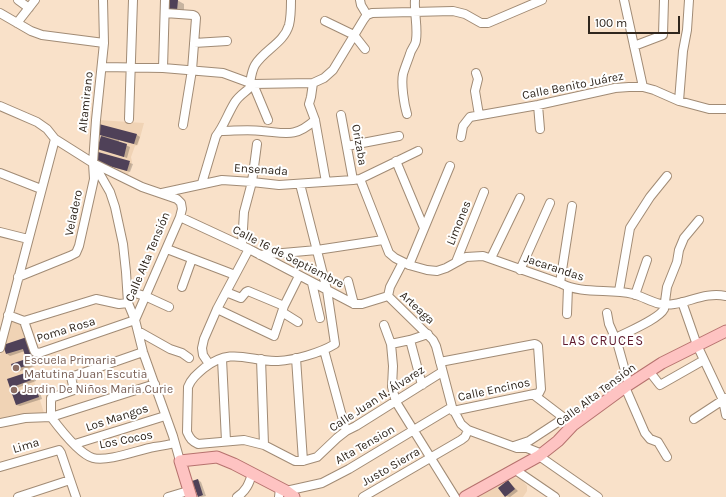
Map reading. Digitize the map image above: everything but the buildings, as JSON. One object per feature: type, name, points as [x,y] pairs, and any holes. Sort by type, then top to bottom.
[{"type":"main road","name":"Calle Alta Tensión","points":[[465,497],[540,455],[558,441],[569,422],[649,371],[726,331]]},
{"type":"main road","points":[[190,494],[179,458],[217,457],[234,464],[285,493]]},
{"type":"street","points":[[18,0],[29,8]]},
{"type":"street","points":[[17,23],[35,0]]},
{"type":"street","name":"Altamirano","points":[[93,163],[104,43],[103,0]]},
{"type":"street","points":[[129,120],[134,0]]},
{"type":"street","points":[[163,68],[165,0]]},
{"type":"street","points":[[268,120],[252,83],[252,71],[256,64],[284,35],[289,25],[291,0]]},
{"type":"street","points":[[360,0],[361,5],[367,15]]},
{"type":"street","points":[[407,114],[403,73],[408,64],[410,51],[416,42],[417,32],[414,11],[415,0]]},
{"type":"street","points":[[102,67],[163,68],[223,73],[252,83],[313,82],[324,78],[333,70],[367,15],[372,13],[453,11],[465,14],[481,23],[488,23],[542,0]]},
{"type":"street","points":[[624,0],[643,87]]},
{"type":"street","points":[[634,46],[663,35],[664,0]]},
{"type":"street","points":[[679,101],[689,0]]},
{"type":"street","points":[[0,13],[31,31],[42,35],[104,43]]},
{"type":"street","points":[[165,13],[195,16],[192,70],[183,125]]},
{"type":"street","points":[[325,21],[354,35],[365,49]]},
{"type":"street","points":[[194,44],[227,41]]},
{"type":"street","points":[[476,73],[478,79],[475,91],[478,115]]},
{"type":"street","points":[[313,82],[312,97],[309,104],[315,120],[326,182]]},
{"type":"street","points":[[202,183],[216,136],[221,131],[236,100],[250,88],[252,83]]},
{"type":"street","name":"Calle Benito Juárez","points":[[461,137],[463,126],[470,117],[538,105],[615,88],[643,87],[679,101],[709,109],[726,109]]},
{"type":"street","points":[[538,105],[540,129]]},
{"type":"street","points":[[0,106],[37,122],[47,129],[55,139],[93,163],[142,187],[162,193]]},
{"type":"street","name":"Orizaba","points":[[341,115],[356,180],[389,253],[406,264]]},
{"type":"street","points":[[221,131],[261,130],[288,134],[301,130],[315,120]]},
{"type":"street","points":[[347,146],[399,136]]},
{"type":"street","points":[[0,348],[55,139]]},
{"type":"street","points":[[209,364],[203,355],[202,348],[217,309],[235,276],[245,247],[244,212],[252,182],[257,144]]},
{"type":"street","points":[[356,180],[418,152]]},
{"type":"street","points":[[396,161],[424,228]]},
{"type":"street","points":[[93,163],[110,192],[115,207],[123,244],[128,303],[135,320],[165,416],[175,441],[179,458]]},
{"type":"street","name":"Veladero","points":[[18,277],[76,253],[79,246],[94,179],[93,163]]},
{"type":"street","points":[[406,264],[424,228],[450,166]]},
{"type":"street","points":[[0,173],[42,189]]},
{"type":"street","points":[[619,291],[630,228],[650,197],[667,176]]},
{"type":"street","name":"Ensenada","points":[[162,193],[202,183],[222,180],[279,185],[356,180]]},
{"type":"street","points":[[296,358],[303,461],[294,461],[264,445],[244,440],[198,444],[189,438],[187,432],[188,387],[190,382],[198,373],[209,364],[231,356],[243,356],[278,361],[296,358],[324,350],[335,344],[327,290],[300,184]]},
{"type":"street","name":"Limones","points":[[456,262],[484,192]]},
{"type":"street","name":"Calle Alta Tensión","points":[[135,320],[167,248],[182,209],[181,203],[177,199],[162,193]]},
{"type":"street","points":[[491,258],[520,198]]},
{"type":"street","points":[[520,270],[550,203]]},
{"type":"street","points":[[560,283],[572,206]]},
{"type":"street","name":"Calle 16 de Septiembre","points":[[180,217],[245,247],[354,304]]},
{"type":"street","points":[[616,338],[656,317],[662,312],[667,287],[677,262],[679,250],[684,238],[699,220]]},
{"type":"street","points":[[0,232],[28,239]]},
{"type":"street","points":[[260,255],[317,250],[383,240]]},
{"type":"street","points":[[167,248],[235,276]]},
{"type":"street","name":"Jacarandas","points":[[406,264],[427,270],[437,271],[466,258],[483,256],[568,287],[594,291],[619,291],[635,295],[652,302],[664,304],[674,304],[709,295],[726,296]]},
{"type":"street","points":[[182,287],[192,259]]},
{"type":"street","points":[[635,295],[647,260]]},
{"type":"street","name":"Arteaga","points":[[406,264],[390,287],[388,296],[394,304],[428,334],[436,346],[453,409],[461,424],[468,430]]},
{"type":"street","points":[[217,309],[274,336],[283,309],[299,276]]},
{"type":"street","points":[[348,281],[354,304],[362,304],[388,296]]},
{"type":"street","points":[[312,283],[320,318]]},
{"type":"street","points":[[567,314],[568,287]]},
{"type":"street","points":[[128,291],[145,296],[169,307]]},
{"type":"street","points":[[226,292],[241,298],[248,291],[283,309],[298,322]]},
{"type":"street","points":[[8,315],[24,321],[96,299],[119,304],[128,303]]},
{"type":"street","points":[[682,302],[697,345],[724,399],[726,415]]},
{"type":"street","points":[[606,313],[609,324],[616,338],[627,386],[645,433],[650,438],[658,442],[667,457]]},
{"type":"street","name":"Poma Rosa","points":[[24,321],[34,350],[35,352],[39,353],[135,320]]},
{"type":"street","points":[[384,325],[391,344],[393,366],[392,387],[396,402],[455,497]]},
{"type":"street","points":[[138,331],[189,358]]},
{"type":"street","points":[[391,344],[428,334]]},
{"type":"street","points":[[410,340],[422,385]]},
{"type":"street","points":[[440,362],[537,345],[541,389],[537,394],[569,422]]},
{"type":"street","points":[[324,350],[346,431]]},
{"type":"street","points":[[50,417],[51,398],[74,390],[71,377],[144,352]]},
{"type":"street","points":[[222,359],[226,441]]},
{"type":"street","points":[[261,359],[264,445]]},
{"type":"street","points":[[649,371],[660,385],[704,360]]},
{"type":"street","name":"Calle Juan N. Álvarez","points":[[303,461],[311,460],[346,431],[396,402],[442,372]]},
{"type":"street","points":[[0,423],[25,418],[50,417],[155,384]]},
{"type":"street","name":"Calle Encinos","points":[[453,409],[537,394]]},
{"type":"street","points":[[694,419],[724,399]]},
{"type":"street","name":"Alta Tension","points":[[285,493],[322,483],[453,409]]},
{"type":"street","name":"Los Mangos","points":[[75,444],[165,416]]},
{"type":"street","name":"Los Cocos","points":[[50,417],[75,444],[92,458],[120,456],[175,441]]},
{"type":"street","points":[[512,446],[529,441],[558,422],[569,422]]},
{"type":"street","points":[[468,430],[517,448],[527,448],[540,455],[598,497]]},
{"type":"street","name":"Justo Sierra","points":[[363,497],[461,440],[468,430]]},
{"type":"street","points":[[175,441],[187,432]]},
{"type":"street","name":"Lima","points":[[0,466],[59,450],[70,480]]},
{"type":"street","points":[[514,469],[555,497]]},
{"type":"street","points":[[237,497],[243,493],[247,487],[252,474]]},
{"type":"street","points":[[18,497],[70,480],[76,497]]},
{"type":"street","points":[[168,497],[190,494]]},
{"type":"shaded area","points":[[98,120],[144,123],[138,145],[135,146],[131,157],[132,162],[128,175],[94,163]]},
{"type":"shaded area","name":"Escuela Primaria Matutina Juan Escutia","points":[[9,318],[21,322],[27,337],[33,356],[31,371],[44,413],[11,416],[0,419],[0,356]]},
{"type":"shaded area","points":[[512,477],[521,479],[527,486],[527,491],[523,497],[476,497]]},
{"type":"place","name":"Escuela Primaria Matutina Juan Escutia","points":[[16,368]]},
{"type":"place","name":"Jardin De Niños Maria Curie","points":[[14,390]]},
{"type":"district","name":"LAS CRUCES","points":[[603,341]]}]
